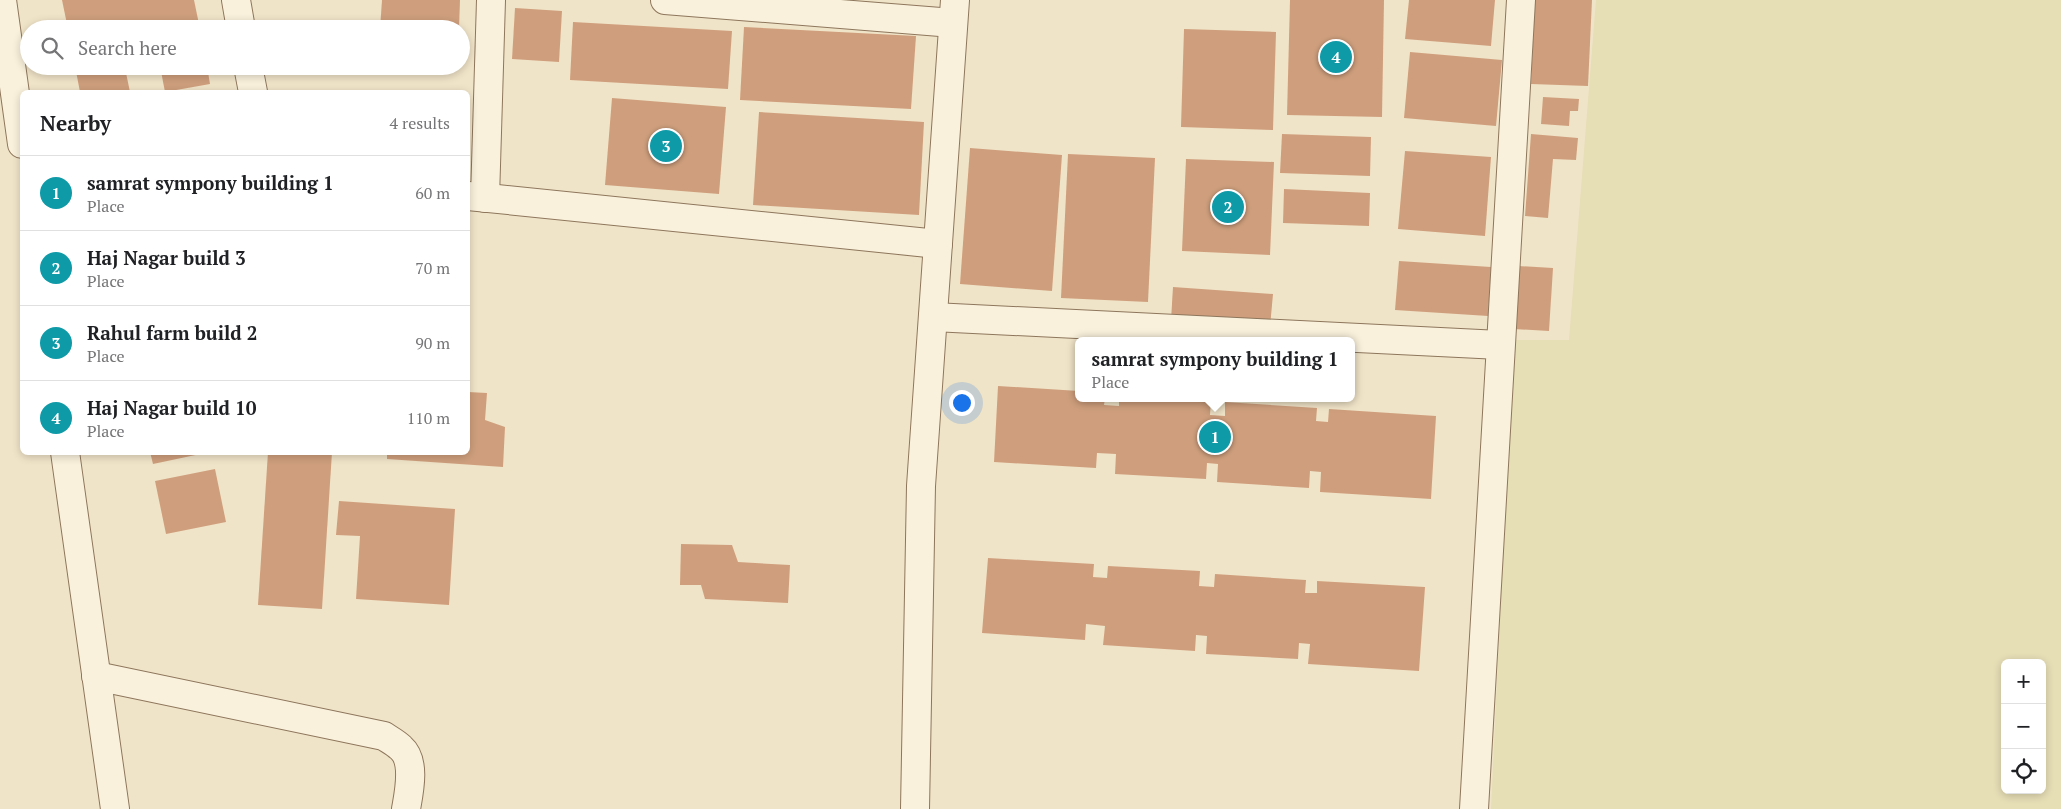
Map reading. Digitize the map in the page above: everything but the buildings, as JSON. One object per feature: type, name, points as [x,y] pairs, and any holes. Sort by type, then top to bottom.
[{"type":"street","points":[[2,0],[8,97],[20,137]]},
{"type":"street","points":[[236,0],[239,20]]},
{"type":"street","points":[[491,0],[476,197],[938,244]]},
{"type":"street","points":[[664,0],[954,11],[921,486],[915,809]]},
{"type":"street","points":[[1474,809],[1521,0]]},
{"type":"street","points":[[250,75],[253,90]]},
{"type":"street","points":[[933,317],[1338,337]]},
{"type":"street","points":[[1355,338],[1500,345]]},
{"type":"street","points":[[65,455],[115,809]]},
{"type":"street","points":[[96,676],[384,736],[403,749],[410,769],[410,789],[406,809]]},
{"type":"shaded area","points":[[1596,0],[2061,0],[2061,809],[1491,809],[1513,340],[1569,340]]},
{"type":"place","name":"Haj Nagar build 10","points":[[1336,57]]},
{"type":"place","name":"Rahul farm build 2","points":[[666,146]]},
{"type":"place","name":"Haj Nagar build 3","points":[[1228,207]]},
{"type":"place","name":"samrat sympony building 1","points":[[1215,437]]}]
